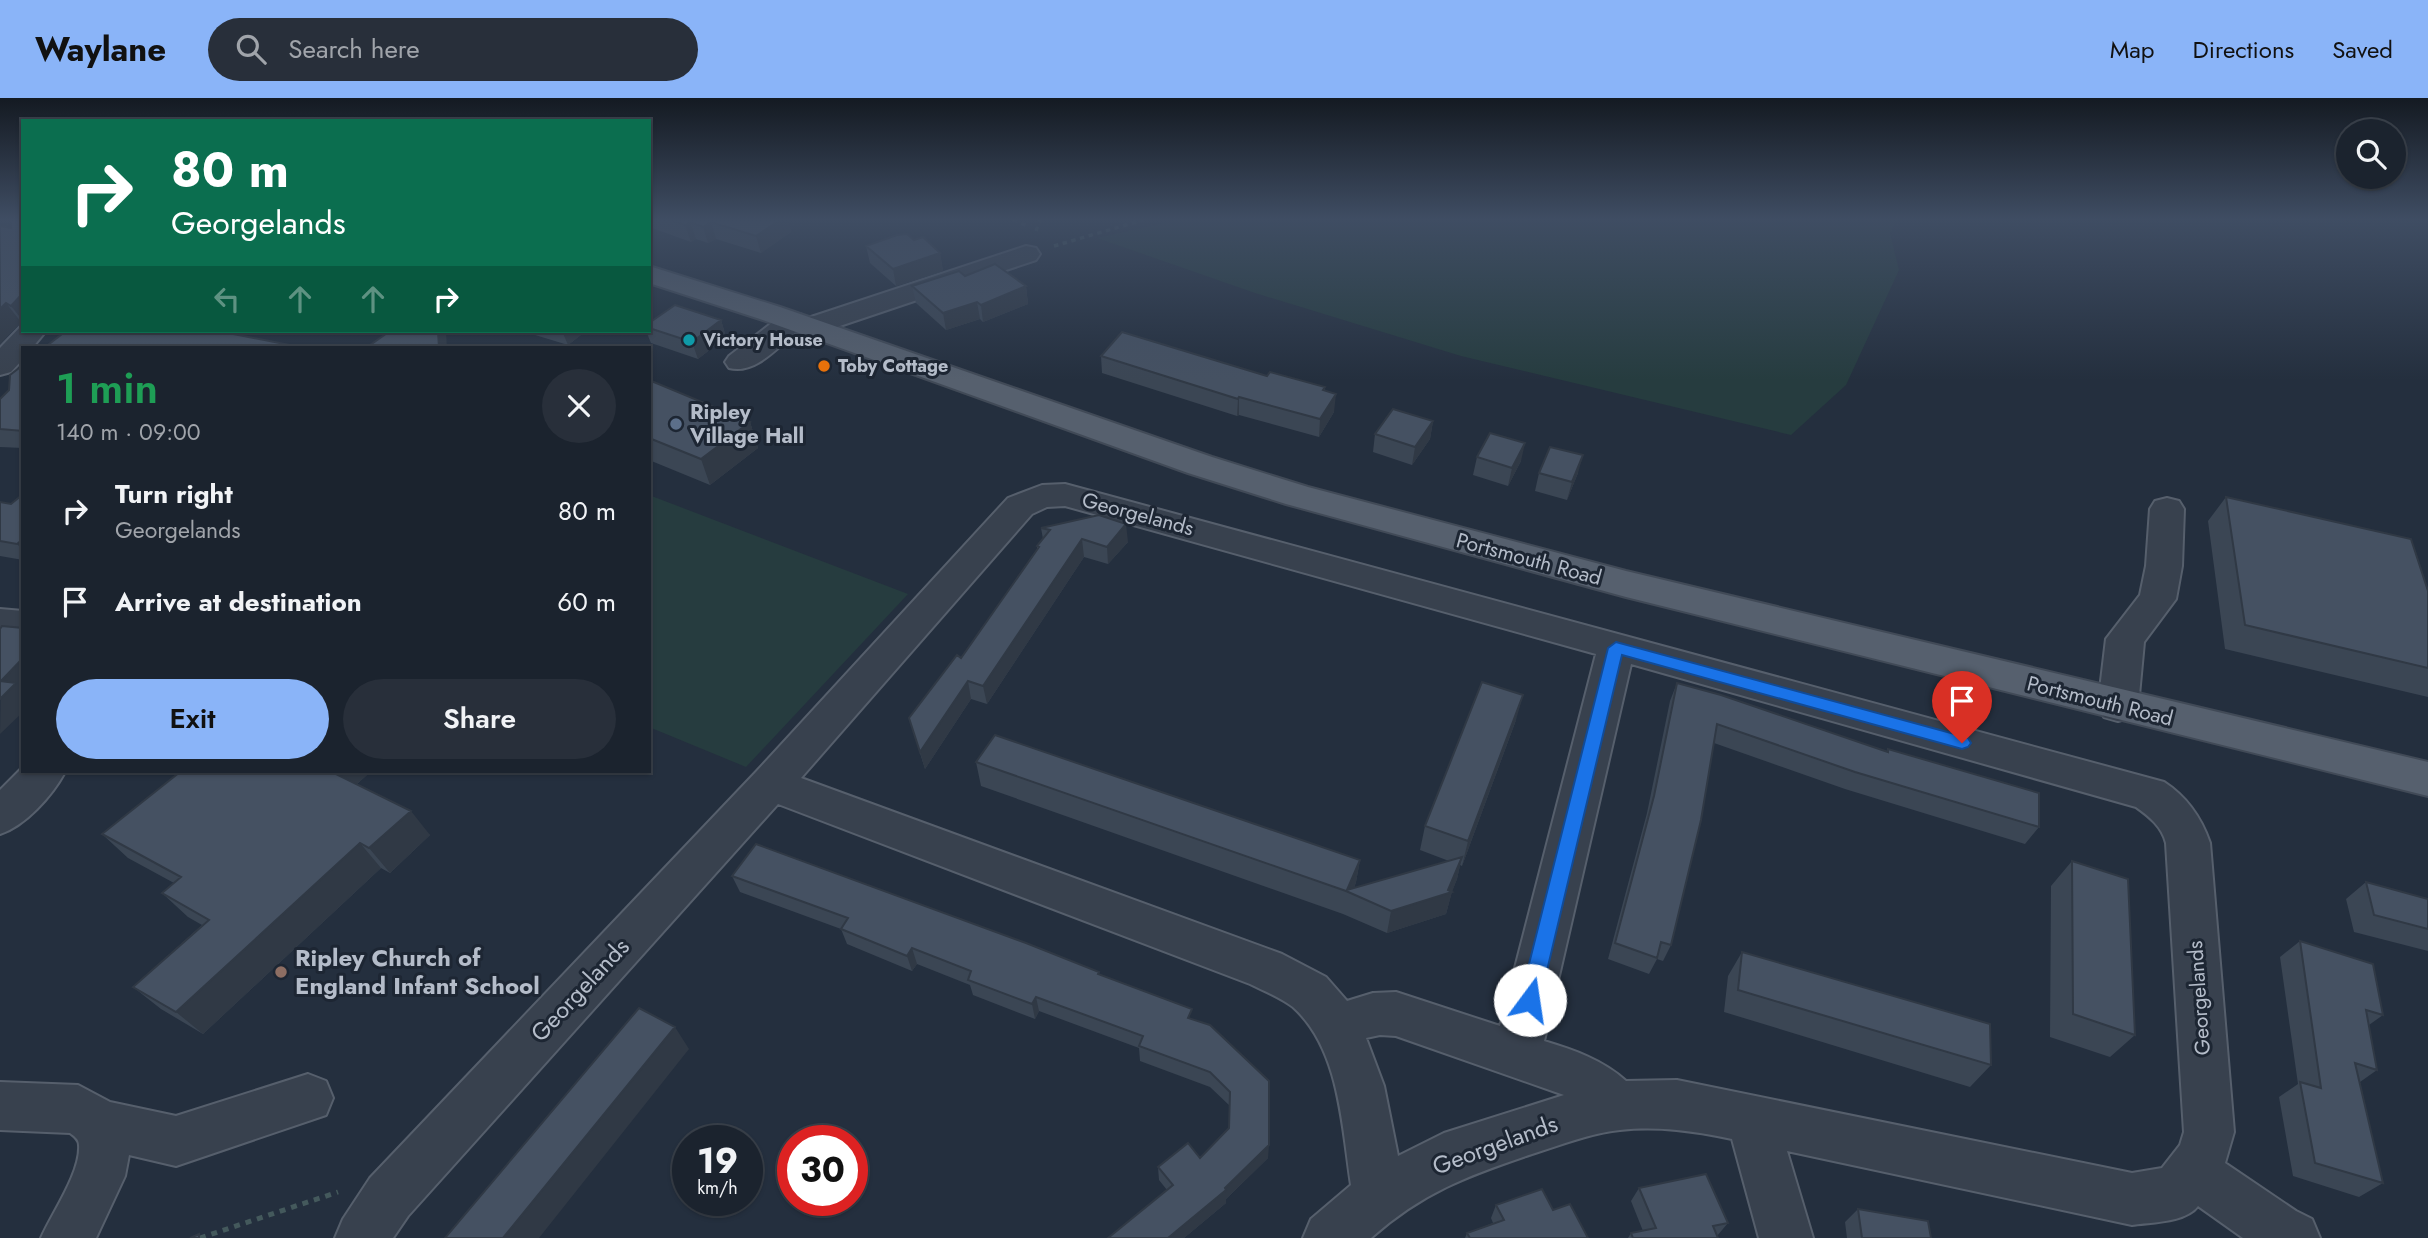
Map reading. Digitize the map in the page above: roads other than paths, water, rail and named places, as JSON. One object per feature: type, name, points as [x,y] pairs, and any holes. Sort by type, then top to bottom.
[{"type":"main road","name":"Portsmouth Road","points":[[651,275],[800,324],[1200,466],[1298,496],[1626,584],[2118,706],[2428,779]]},
{"type":"street","points":[[740,362],[800,324],[942,273]]},
{"type":"street","points":[[0,366],[29,333]]},
{"type":"street","name":"Georgelands","points":[[364,1208],[771,784],[1020,506],[1042,496],[1065,495],[1337,566],[1616,648],[2149,794],[2160,800],[2178,819],[2188,843],[2209,1132],[2194,1172],[2176,1192],[2132,1199],[1677,1104],[1617,1107],[1557,1121],[1444,1159],[1379,1196],[1330,1238]]},
{"type":"street","points":[[2118,706],[2125,639],[2158,599],[2164,566],[2166,509]]},
{"type":"street","points":[[0,622],[21,624]]},
{"type":"street","points":[[1517,1054],[1616,648]]},
{"type":"street","points":[[0,817],[43,773]]},
{"type":"street","points":[[771,784],[1266,970],[1310,992],[1337,1027],[1360,1084],[1379,1196]]},
{"type":"street","points":[[1337,1027],[1367,1014],[1396,1014],[1572,1073],[1597,1087],[1617,1107]]},
{"type":"street","points":[[0,1106],[78,1109],[99,1124],[176,1141],[308,1098]]},
{"type":"street","points":[[1752,1119],[1786,1238]]},
{"type":"street","points":[[68,1238],[99,1177],[105,1146],[99,1124]]},
{"type":"street","points":[[2194,1172],[2277,1230],[2293,1238]]},
{"type":"place","name":"Victory House","points":[[689,340]]},
{"type":"place","name":"Toby Cottage","points":[[824,366]]},
{"type":"place","name":"Ripley Village Hall","points":[[676,424]]},
{"type":"place","name":"Ripley Church of England Infant School","points":[[281,972]]}]
